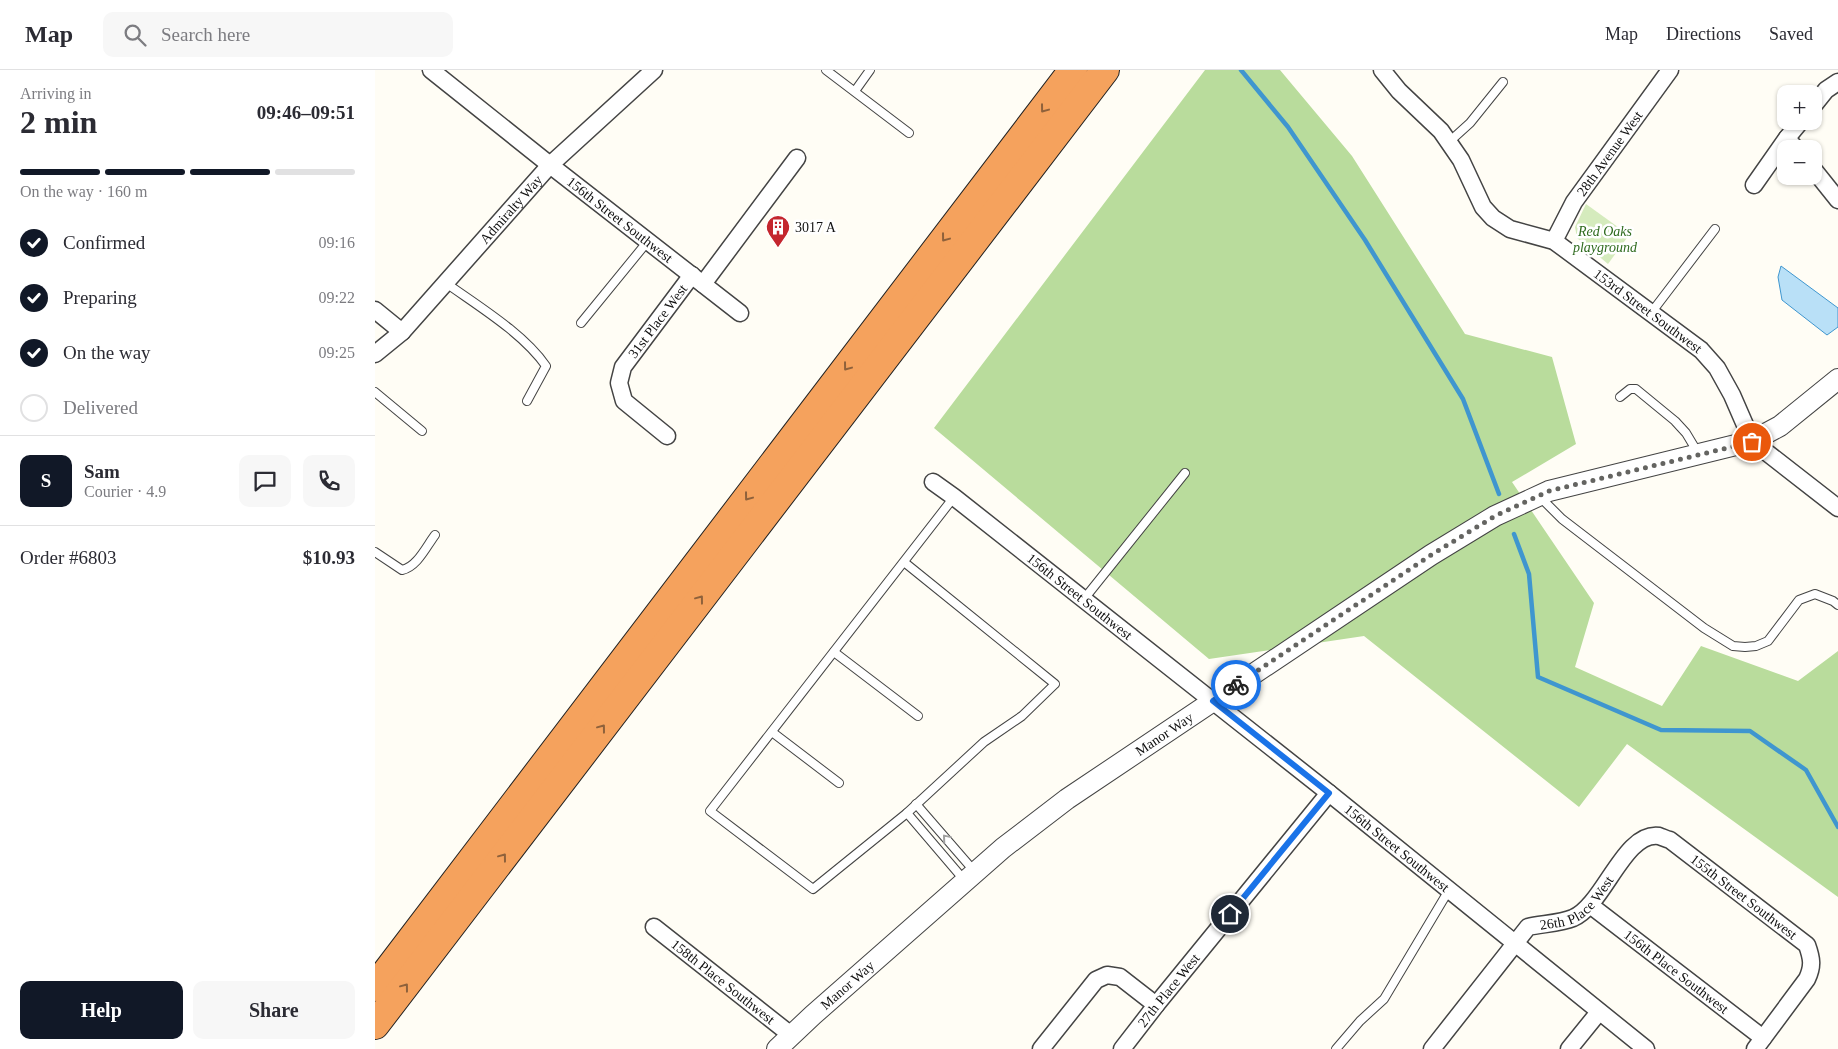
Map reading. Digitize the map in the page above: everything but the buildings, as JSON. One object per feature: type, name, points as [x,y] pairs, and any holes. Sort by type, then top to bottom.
[{"type":"highway","points":[[375,987],[1073,70]]},
{"type":"highway","points":[[375,1025],[1105,70]]},
{"type":"street","name":"156th Street Southwest","points":[[431,70],[550,166],[740,313]]},
{"type":"street","name":"Admiralty Way","points":[[375,354],[402,332],[550,166],[654,70]]},
{"type":"street","name":"153rd Street Southwest","points":[[1382,70],[1399,91],[1441,131],[1461,160],[1483,207],[1493,218],[1510,229],[1554,241],[1701,350],[1717,368],[1732,395],[1752,442],[1838,508]]},
{"type":"street","name":"28th Avenue West","points":[[1554,241],[1574,202],[1670,70]]},
{"type":"street","points":[[1835,70],[1838,74]]},
{"type":"street","points":[[1822,95],[1838,82]]},
{"type":"street","name":"31st Place West","points":[[667,436],[624,401],[619,383],[623,367],[797,158]]},
{"type":"street","points":[[1753,184],[1777,159]]},
{"type":"street","points":[[1822,180],[1838,200]]},
{"type":"street","points":[[375,310],[402,332]]},
{"type":"street","name":"Manor Way","points":[[786,1043],[1003,848],[1067,799],[1431,555],[1495,516],[1549,491],[1752,442],[1780,426],[1838,379]]},
{"type":"street","name":"156th Street Southwest","points":[[933,482],[955,497],[1329,793],[1646,1049]]},
{"type":"street","name":"27th Place West","points":[[1122,1049],[1329,793]]},
{"type":"street","name":"26th Place West","points":[[1433,1049],[1528,927],[1574,918],[1590,905],[1634,845],[1645,838],[1658,836],[1670,840]]},
{"type":"street","name":"155th Street Southwest","points":[[1670,840],[1807,945],[1812,969],[1807,979],[1759,1044]]},
{"type":"street","name":"156th Place Southwest","points":[[1590,905],[1759,1044]]},
{"type":"street","name":"158th Place Southwest","points":[[654,927],[786,1043]]},
{"type":"street","points":[[1041,1049],[1096,980],[1107,975],[1120,978],[1156,1005]]},
{"type":"street","points":[[1569,1049],[1599,1012]]},
{"type":"lane","points":[[826,70],[909,133]]},
{"type":"lane","points":[[855,91],[870,70]]},
{"type":"lane","points":[[1449,142],[1470,123],[1503,82]]},
{"type":"lane","points":[[1651,313],[1715,229]]},
{"type":"lane","points":[[581,323],[648,241]]},
{"type":"lane","points":[[446,283],[520,338],[537,354],[545,366],[527,401]]},
{"type":"lane","points":[[1620,397],[1630,389],[1636,389],[1675,421],[1686,433],[1699,455]]},
{"type":"lane","points":[[375,392],[422,431]]},
{"type":"lane","points":[[1084,599],[1185,473]]},
{"type":"lane","points":[[1539,496],[1562,519],[1586,538],[1704,628],[1733,646],[1751,647],[1768,641],[1799,600],[1815,594],[1838,605]]},
{"type":"lane","points":[[904,562],[1055,684],[1022,716],[984,742],[907,812],[813,889],[710,812],[904,562],[955,497]]},
{"type":"lane","points":[[375,552],[401,570],[414,564],[435,535]]},
{"type":"lane","points":[[834,652],[919,716]]},
{"type":"lane","points":[[772,732],[839,783]]},
{"type":"lane","points":[[916,804],[970,877]]},
{"type":"lane","points":[[907,812],[970,877]]},
{"type":"lane","points":[[1336,1049],[1360,1021],[1384,998],[1449,890]]},
{"type":"green space","points":[[1205,70],[1280,70],[1352,156],[1465,334],[1552,357],[1576,444],[1512,482],[1594,603],[1575,667],[1662,706],[1701,646],[1798,681],[1838,651],[1838,897],[1627,744],[1579,807],[1364,636],[1209,659],[934,428]]},
{"type":"green space","name":"Red Oaks playground","points":[[1586,204],[1629,235],[1608,264],[1577,238],[1575,227]]},
{"type":"water","points":[[1781,266],[1838,308],[1838,327],[1827,335],[1782,300],[1778,277]]},
{"type":"waterway","points":[[1241,70],[1288,127],[1365,240],[1463,399],[1499,494]]},
{"type":"waterway","points":[[1514,534],[1529,574],[1538,677],[1661,730],[1750,731],[1806,770],[1838,827]]},
{"type":"way so far","points":[[1236,685],[1431,555],[1495,516],[1549,491],[1752,442]]},
{"type":"place","name":"3017 A","points":[[778,248]]},
{"type":"route","points":[[1230,914],[1329,793],[1213,701],[1236,685]]}]
